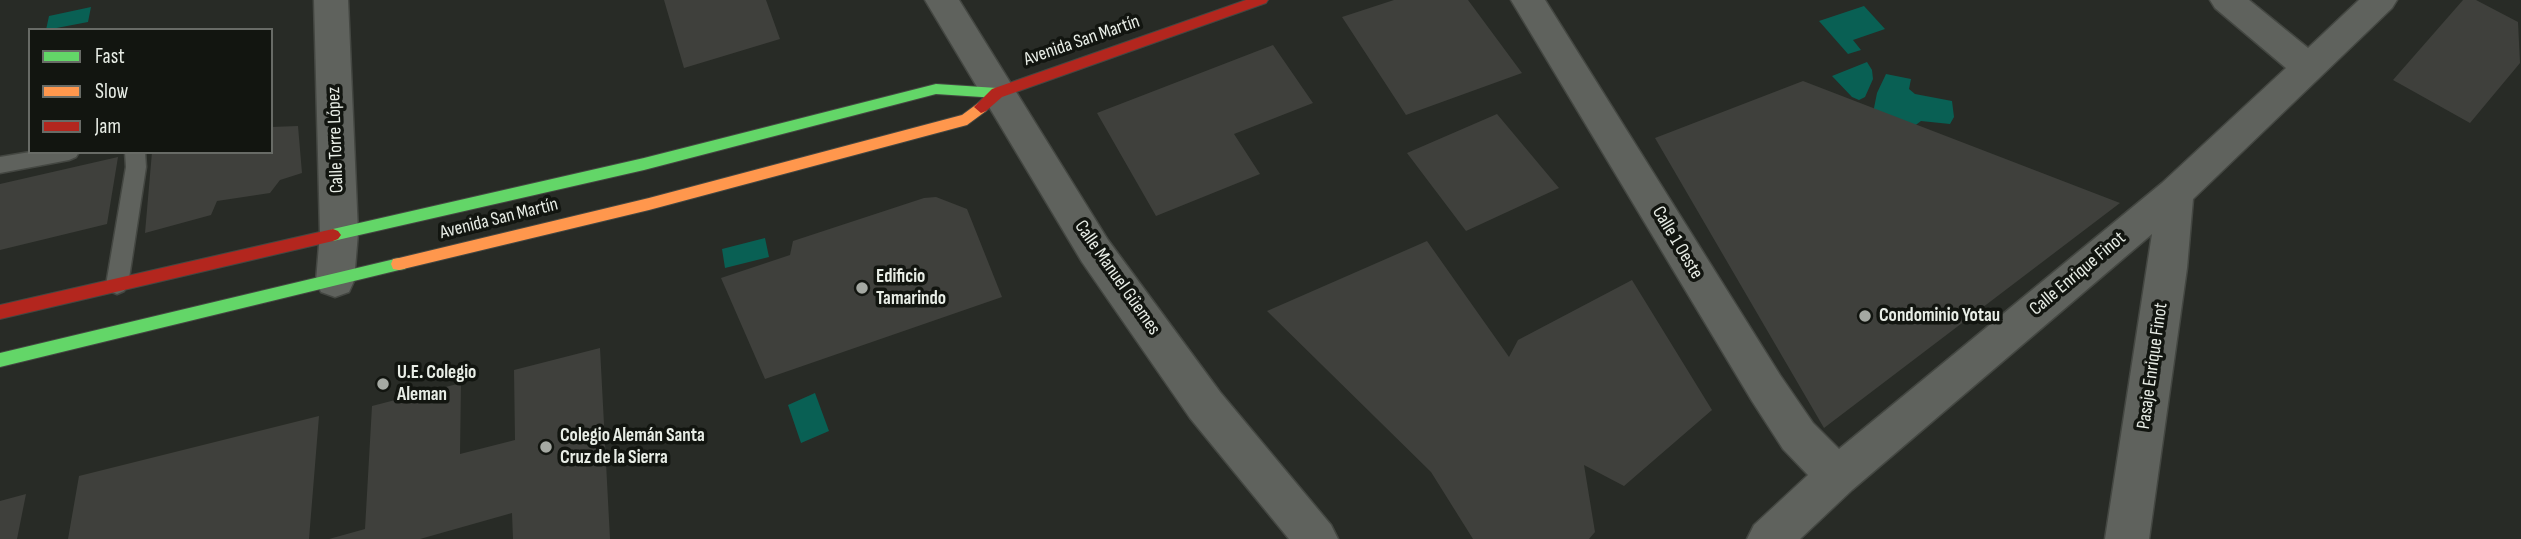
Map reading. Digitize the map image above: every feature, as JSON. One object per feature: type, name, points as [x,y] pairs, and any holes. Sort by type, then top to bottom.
[{"type":"main road","name":"Avenida San Martín","points":[[0,360],[649,204],[967,118],[997,93],[1261,0]]},
{"type":"main road","name":"Avenida San Martín","points":[[0,312],[644,164],[936,89],[997,93]]},
{"type":"street","name":"Calle Torre López","points":[[331,0],[339,233],[335,281]]},
{"type":"street","name":"Calle Manuel Güemes","points":[[942,0],[1095,251],[1205,405],[1316,539]]},
{"type":"street","name":"Calle 1 Oeste","points":[[1528,0],[1766,388],[1798,436],[1837,476]]},
{"type":"street","points":[[2227,0],[2307,66]]},
{"type":"street","name":"Calle Enrique Finot","points":[[1769,539],[1837,476],[2175,193],[2380,0]]},
{"type":"street","name":"Pasaje Enrique Finot","points":[[2127,539],[2168,268],[2175,193]]},
{"type":"lane","points":[[0,165],[58,154]]},
{"type":"lane","points":[[117,285],[136,167],[135,154]]},
{"type":"water","points":[[1864,6],[1885,29],[1853,40],[1861,50],[1848,54],[1819,21]]},
{"type":"water","points":[[91,7],[88,22],[46,28],[49,16]]},
{"type":"water","points":[[1867,62],[1873,79],[1865,97],[1859,100],[1852,97],[1832,76]]},
{"type":"water","points":[[1886,74],[1911,79],[1909,89],[1915,94],[1952,101],[1954,117],[1950,124],[1921,121],[1909,130],[1873,113],[1877,93]]},
{"type":"water","points":[[765,238],[769,257],[725,268],[722,249]]},
{"type":"water","points":[[815,393],[829,431],[801,443],[788,405]]},
{"type":"building","points":[[664,0],[766,0],[780,39],[684,68]]},
{"type":"building","points":[[1394,0],[1468,0],[1522,73],[1406,115],[1342,17]]},
{"type":"building","points":[[2463,0],[2476,0],[2518,22],[2520,63],[2470,123],[2393,80]]},
{"type":"building","points":[[1273,45],[1313,103],[1234,134],[1260,174],[1156,216],[1097,113]]},
{"type":"building","name":"Condominio Yotau","points":[[1803,81],[2120,203],[1824,428],[1655,138]]},
{"type":"building","points":[[1497,114],[1559,188],[1466,231],[1407,153]]},
{"type":"building","points":[[298,126],[302,173],[280,180],[270,193],[217,201],[211,215],[145,233],[152,154],[273,154],[273,127]]},
{"type":"building","points":[[118,157],[107,224],[0,250],[0,184]]},
{"type":"building","name":"Edificio Tamarindo","points":[[936,197],[967,209],[1002,297],[765,379],[721,278],[790,255],[793,241],[924,198]]},
{"type":"building","points":[[1427,241],[1509,357],[1518,340],[1632,280],[1712,410],[1624,486],[1584,465],[1595,532],[1589,539],[1473,539],[1431,472],[1267,311]]},
{"type":"building","name":"Colegio Alemán Santa Cruz de la Sierra","points":[[600,348],[610,539],[513,539],[512,513],[420,539],[329,539],[365,529],[372,406],[461,383],[460,454],[515,440],[514,370]]},
{"type":"building","points":[[319,416],[309,539],[68,539],[79,476]]},
{"type":"building","points":[[26,494],[17,539],[0,539],[0,501]]},
{"type":"traffic: fast","points":[[333,235],[644,164],[936,89],[997,93]]},
{"type":"traffic: fast","points":[[0,360],[399,264]]},
{"type":"traffic: slow","points":[[399,264],[649,204],[967,119],[981,107]]},
{"type":"traffic: jam","points":[[981,107],[997,93],[1261,0]]},
{"type":"traffic: jam","points":[[0,312],[333,235]]},
{"type":"place","name":"Edificio Tamarindo","points":[[862,288]]},
{"type":"place","name":"Condominio Yotau","points":[[1865,316]]},
{"type":"place","name":"U.E. Colegio Aleman","points":[[383,384]]},
{"type":"place","name":"Colegio Alemán Santa Cruz de la Sierra","points":[[546,447]]}]
